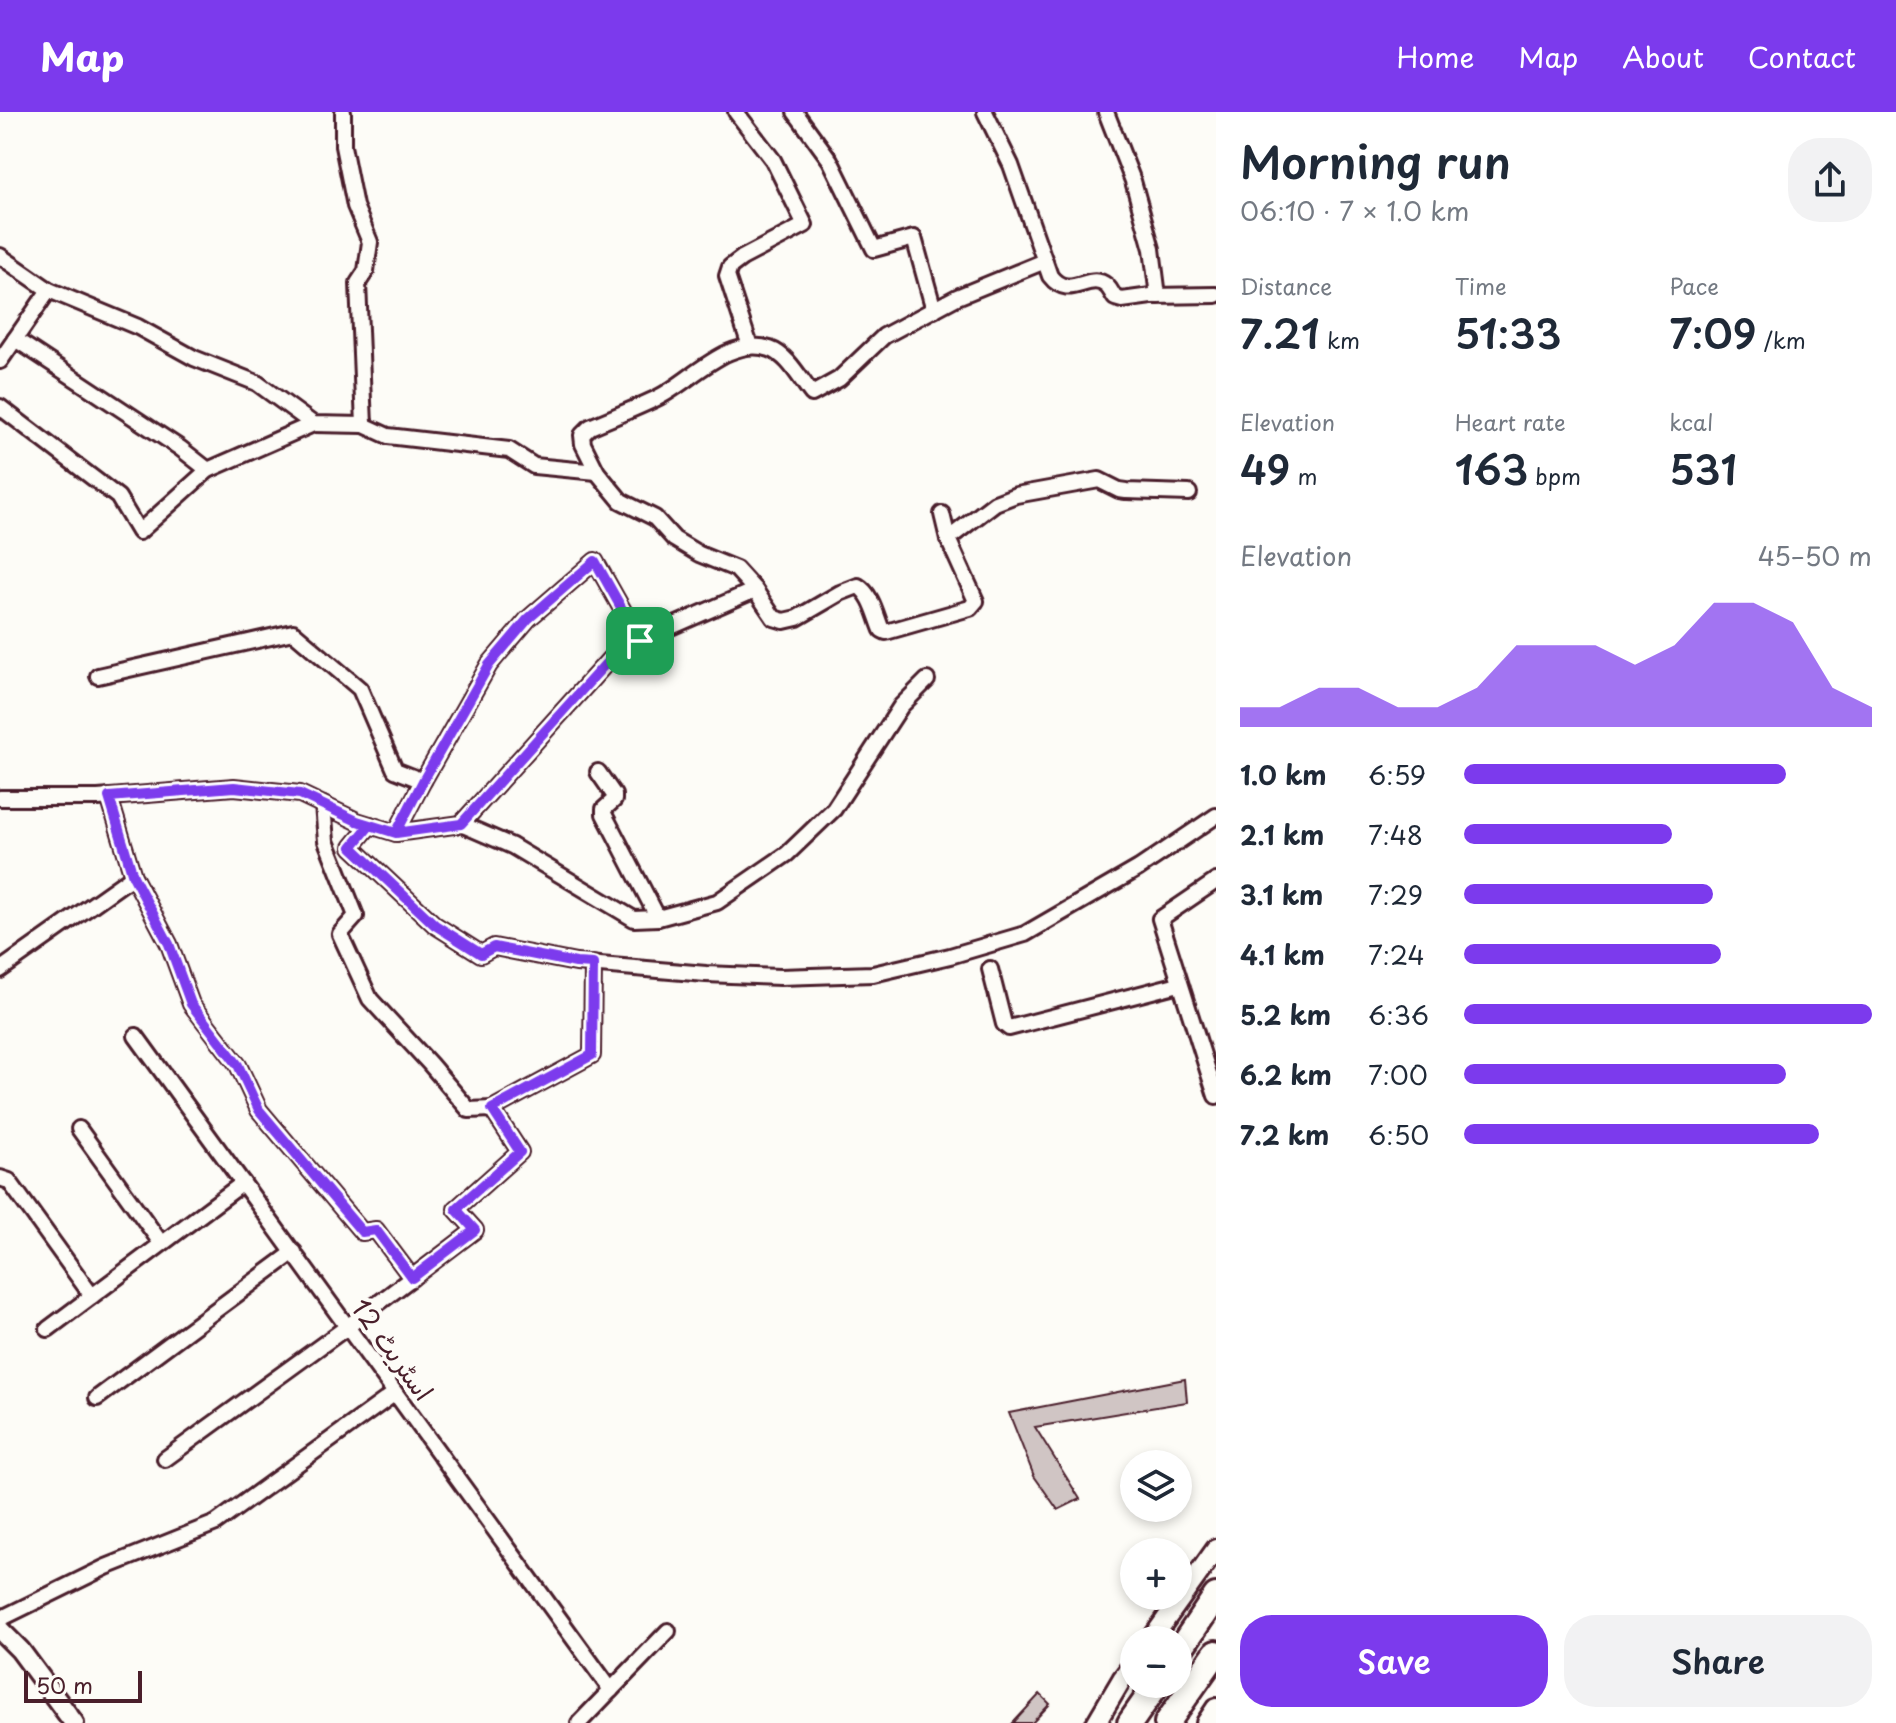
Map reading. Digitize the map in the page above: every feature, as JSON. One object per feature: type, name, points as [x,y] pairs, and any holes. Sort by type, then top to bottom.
[{"type":"highway","points":[[1192,1631],[1216,1596]]},
{"type":"highway","points":[[1167,1723],[1216,1653]]},
{"type":"highway","points":[[1130,1723],[1147,1698]]},
{"type":"street","points":[[343,112],[343,146],[355,206],[370,242],[366,271],[358,283],[364,425]]},
{"type":"street","points":[[736,112],[773,160],[805,225],[730,267],[727,276],[750,346]]},
{"type":"street","points":[[795,112],[830,160],[874,249],[914,238],[934,310]]},
{"type":"street","points":[[985,112],[1011,165],[1055,283],[1066,288],[1099,282],[1107,286],[1115,298],[1122,300],[1216,295]]},
{"type":"street","points":[[1106,112],[1133,181],[1149,235],[1158,296]]},
{"type":"street","points":[[0,256],[49,290],[138,327],[194,358],[257,383],[313,424]]},
{"type":"street","points":[[942,514],[948,539],[976,601],[970,608],[889,632],[882,630],[868,595],[858,586],[797,618],[784,621],[774,618],[736,569],[699,554],[674,539],[655,518],[621,501],[597,472],[583,444],[582,435],[590,427],[661,396],[724,354],[750,346],[771,349],[784,358],[812,394],[839,379],[884,336],[957,297],[1045,261]]},
{"type":"street","points":[[0,361],[49,290]]},
{"type":"street","points":[[15,339],[180,448],[208,470]]},
{"type":"street","points":[[0,407],[118,497],[139,532],[208,470],[313,424],[364,425],[388,436],[509,450],[534,466],[597,472]]},
{"type":"street","points":[[948,539],[995,503],[1016,495],[1057,487],[1099,480],[1119,490],[1189,493]]},
{"type":"street","points":[[396,833],[489,665],[528,619],[595,561],[640,641]]},
{"type":"street","points":[[461,824],[618,650],[755,590]]},
{"type":"street","points":[[98,676],[293,632],[360,689],[395,770],[423,781]]},
{"type":"street","points":[[0,798],[109,797],[234,787],[300,794],[357,821],[396,833],[461,824],[512,846],[634,919],[658,918],[717,902],[787,854],[834,809],[901,706],[927,680]]},
{"type":"street","points":[[598,772],[614,795],[604,814],[658,918]]},
{"type":"street","points":[[109,797],[133,876],[169,944],[191,1004],[238,1065],[259,1110],[362,1232],[376,1230],[412,1278]]},
{"type":"street","points":[[323,805],[326,841],[356,916],[340,934],[370,999],[469,1110],[492,1109],[592,1055],[593,964]]},
{"type":"street","points":[[370,825],[352,847],[435,925],[481,954],[494,947],[576,963],[780,977],[873,974],[1025,934],[1139,868],[1216,816]]},
{"type":"street","points":[[0,970],[133,876]]},
{"type":"street","points":[[1216,881],[1160,919],[1216,1096]]},
{"type":"street","points":[[990,969],[1004,1024],[1009,1028],[1179,984]]},
{"type":"street","name":"اسٹریٹ 12","points":[[136,1036],[611,1690]]},
{"type":"street","points":[[165,1459],[475,1230],[456,1209],[520,1152],[492,1109]]},
{"type":"street","points":[[79,1129],[161,1243]]},
{"type":"street","points":[[0,1178],[9,1181],[92,1296]]},
{"type":"street","points":[[48,1329],[243,1183]]},
{"type":"street","points":[[97,1398],[294,1252]]},
{"type":"street","points":[[0,1619],[106,1567],[216,1523],[395,1393]]},
{"type":"street","points":[[1161,1626],[1216,1549]]},
{"type":"street","points":[[0,1630],[20,1650],[74,1723]]},
{"type":"street","points":[[579,1723],[668,1631]]},
{"type":"street","points":[[1096,1723],[1120,1682]]},
{"type":"street","points":[[1206,1723],[1216,1708]]},
{"type":"building","points":[[1185,1379],[1187,1402],[1035,1427],[1080,1499],[1058,1510],[1034,1476],[1009,1413]]},
{"type":"building","points":[[1040,1694],[1050,1704],[1032,1723],[1013,1723]]},
{"type":"route","points":[[640,641],[595,561],[528,619],[489,665],[396,833],[370,825],[352,847],[435,925],[481,954],[494,947],[593,964],[592,1055],[492,1109],[520,1152],[456,1209],[475,1230],[412,1278],[376,1230],[362,1232],[259,1110],[238,1065],[191,1004],[169,944],[133,876],[109,797],[234,787],[300,794],[357,821],[370,825],[396,833],[461,824],[618,650],[640,641]]}]
